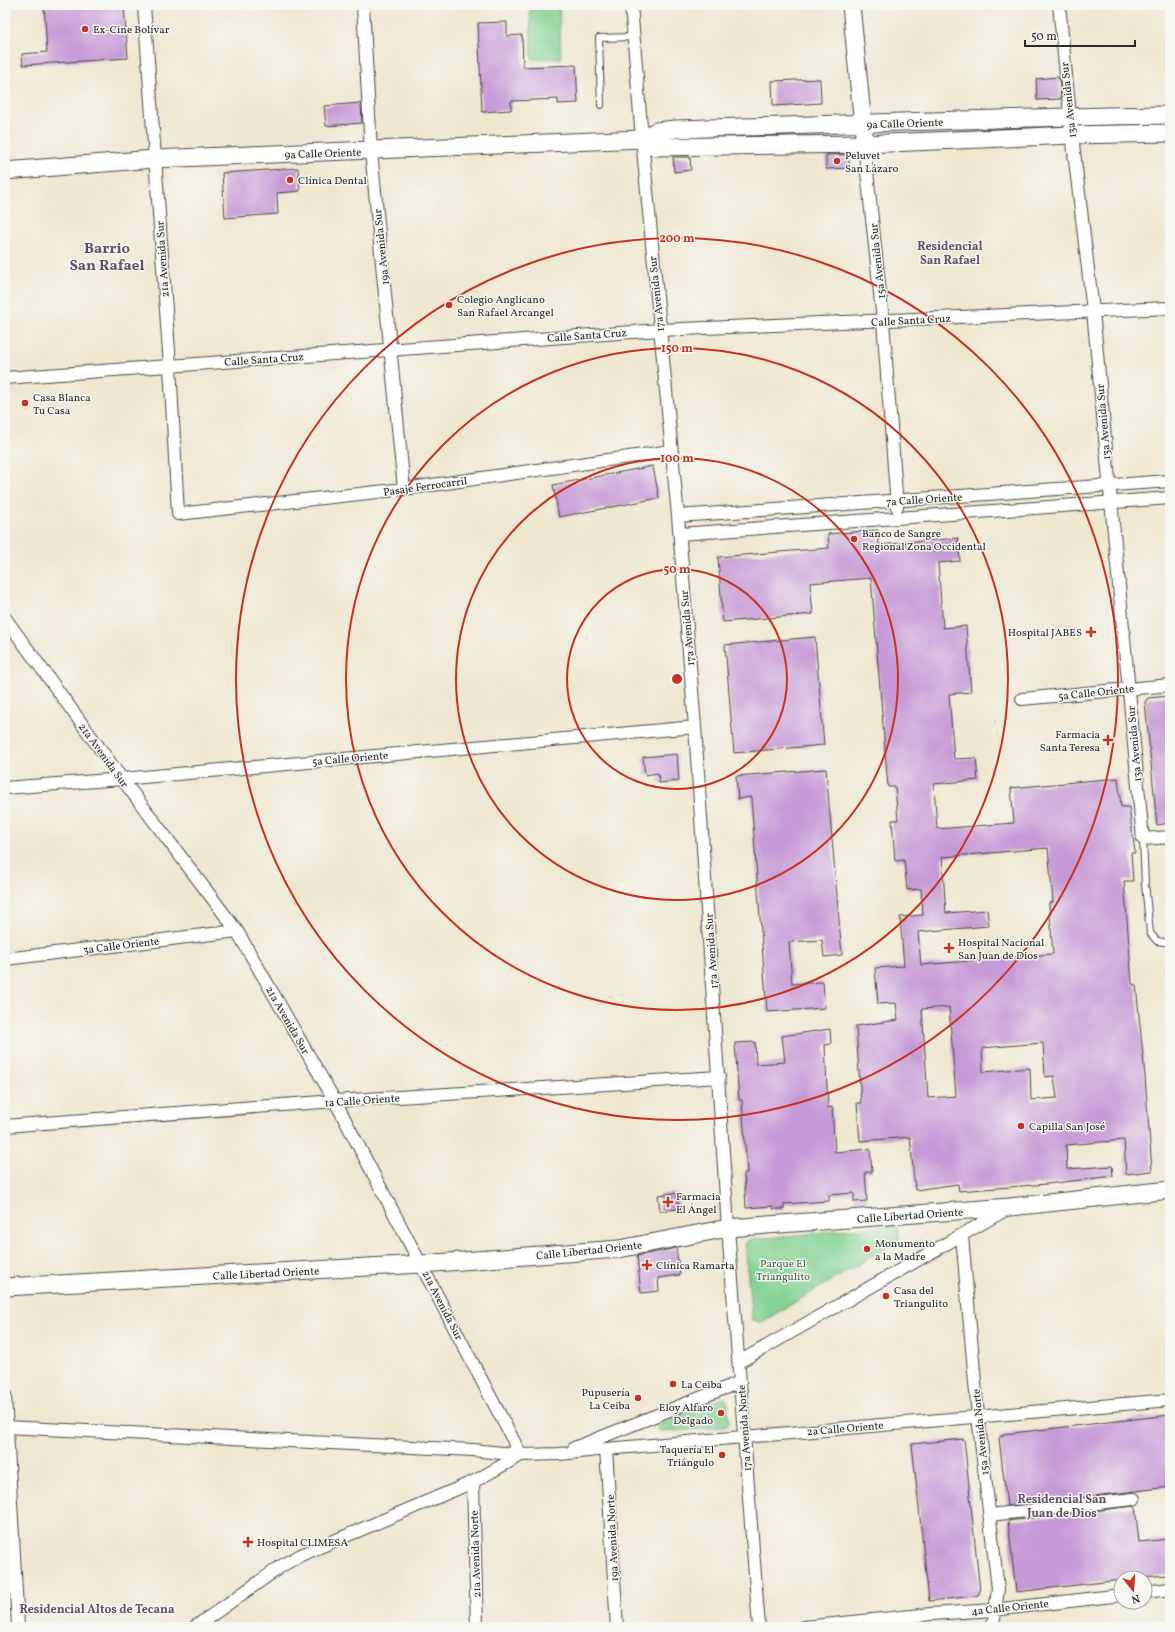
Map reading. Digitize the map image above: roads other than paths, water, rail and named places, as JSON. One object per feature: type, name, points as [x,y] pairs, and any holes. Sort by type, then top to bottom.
[{"type":"street","name":"21a Avenida Sur","points":[[144,5],[170,366],[178,514]]},
{"type":"street","name":"19a Avenida Sur","points":[[364,5],[372,150],[392,349],[404,489]]},
{"type":"street","name":"17a Avenida Sur","points":[[631,5],[642,140],[680,534],[695,727],[728,1228]]},
{"type":"street","name":"15a Avenida Sur","points":[[851,5],[883,321],[898,518]]},
{"type":"street","name":"13a Avenida Sur","points":[[1059,5],[1072,135],[1093,311],[1108,486],[1130,689],[1142,839]]},
{"type":"street","name":"9a Calle Oriente","points":[[642,140],[656,131],[676,129],[863,125],[1070,116],[1170,115]]},
{"type":"street","name":"9a Calle Oriente","points":[[5,171],[154,160],[642,140],[656,147],[864,144],[1072,135],[1170,133]]},
{"type":"street","name":"Calle Santa Cruz","points":[[5,378],[660,330],[1170,308]]},
{"type":"street","name":"Pasaje Ferrocarril","points":[[178,514],[404,489],[671,451]]},
{"type":"street","name":"7a Calle Oriente","points":[[678,516],[1170,481]]},
{"type":"street","name":"7a Calle Oriente","points":[[680,534],[1170,498]]},
{"type":"street","name":"21a Avenida Sur","points":[[5,618],[122,780],[237,931],[335,1101],[521,1454]]},
{"type":"street","name":"5a Calle Oriente","points":[[1022,699],[1170,685]]},
{"type":"street","name":"5a Calle Oriente","points":[[5,788],[122,780],[695,727]]},
{"type":"street","points":[[1142,839],[1170,837]]},
{"type":"street","name":"3a Calle Oriente","points":[[5,959],[237,931]]},
{"type":"street","name":"1a Calle Oriente","points":[[5,1126],[335,1101],[719,1076]]},
{"type":"street","name":"Calle Libertad Oriente","points":[[5,1288],[422,1264],[619,1249],[728,1228],[1010,1207],[1170,1190]]},
{"type":"street","points":[[739,1362],[962,1236],[1010,1207]]},
{"type":"street","name":"17a Avenida Norte","points":[[728,1228],[759,1627]]},
{"type":"street","name":"15a Avenida Norte","points":[[962,1236],[978,1416],[998,1589],[994,1610],[993,1627]]},
{"type":"street","points":[[560,1454],[740,1382]]},
{"type":"street","points":[[5,1394],[9,1552],[18,1627]]},
{"type":"street","name":"2a Calle Oriente","points":[[6,1427],[473,1450],[521,1454],[560,1454],[606,1448],[745,1438],[1170,1400]]},
{"type":"street","name":"19a Avenida Norte","points":[[606,1448],[617,1627]]},
{"type":"street","points":[[195,1627],[283,1565],[473,1482],[521,1454]]},
{"type":"street","name":"21a Avenida Norte","points":[[473,1482],[477,1627]]},
{"type":"street","points":[[990,1515],[1134,1499]]},
{"type":"street","points":[[1153,1591],[1170,1589]]},
{"type":"street","name":"4a Calle Oriente","points":[[804,1627],[878,1623],[1113,1596]]},
{"type":"lane","points":[[601,105],[598,38],[633,37]]},
{"type":"lane","points":[[1142,839],[1150,933],[1157,941],[1170,943]]},
{"type":"place","name":"Ex-Cine Bolívar","points":[[85,29]]},
{"type":"place","name":"Peluvet San Lázaro","points":[[837,161]]},
{"type":"place","name":"Clínica Dental","points":[[290,180]]},
{"type":"place","name":"Colegio Anglicano San Rafael Arcangel","points":[[449,305]]},
{"type":"place","name":"Casa Blanca Tu Casa","points":[[25,403]]},
{"type":"place","name":"Banco de Sangre Regional Zona Occidental","points":[[854,539]]},
{"type":"place","name":"Hospital JABES","points":[[1091,632]]},
{"type":"place","name":"Farmacia Santa Teresa","points":[[1108,740]]},
{"type":"place","name":"Hospital Nacional San Juan de Dios","points":[[949,948]]},
{"type":"place","name":"Capilla San José","points":[[1021,1126]]},
{"type":"place","name":"Farmacia El Ángel","points":[[668,1202]]},
{"type":"place","name":"Monumento a la Madre","points":[[867,1249]]},
{"type":"place","name":"Clínica Ramarta","points":[[647,1265]]},
{"type":"place","name":"Casa del Triangulito","points":[[886,1296]]},
{"type":"place","name":"La Ceiba","points":[[673,1384]]},
{"type":"place","name":"Pupusería La Ceiba","points":[[638,1398]]},
{"type":"place","name":"Eloy Alfaro Delgado","points":[[721,1413]]},
{"type":"place","name":"Taquería El Triángulo","points":[[722,1455]]},
{"type":"place","name":"Hospital CLIMESA","points":[[248,1542]]},
{"type":"district","name":"Residencial San Rafael","points":[[950,253]]},
{"type":"district","name":"Barrio San Rafael","points":[[107,256]]},
{"type":"district","name":"Residencial San Juan de Dios","points":[[1062,1506]]},
{"type":"district","name":"Residencial Altos de Tecana","points":[[97,1609]]},
{"type":"park label","name":"Parque El Triangulito","points":[[783,1269]]}]
